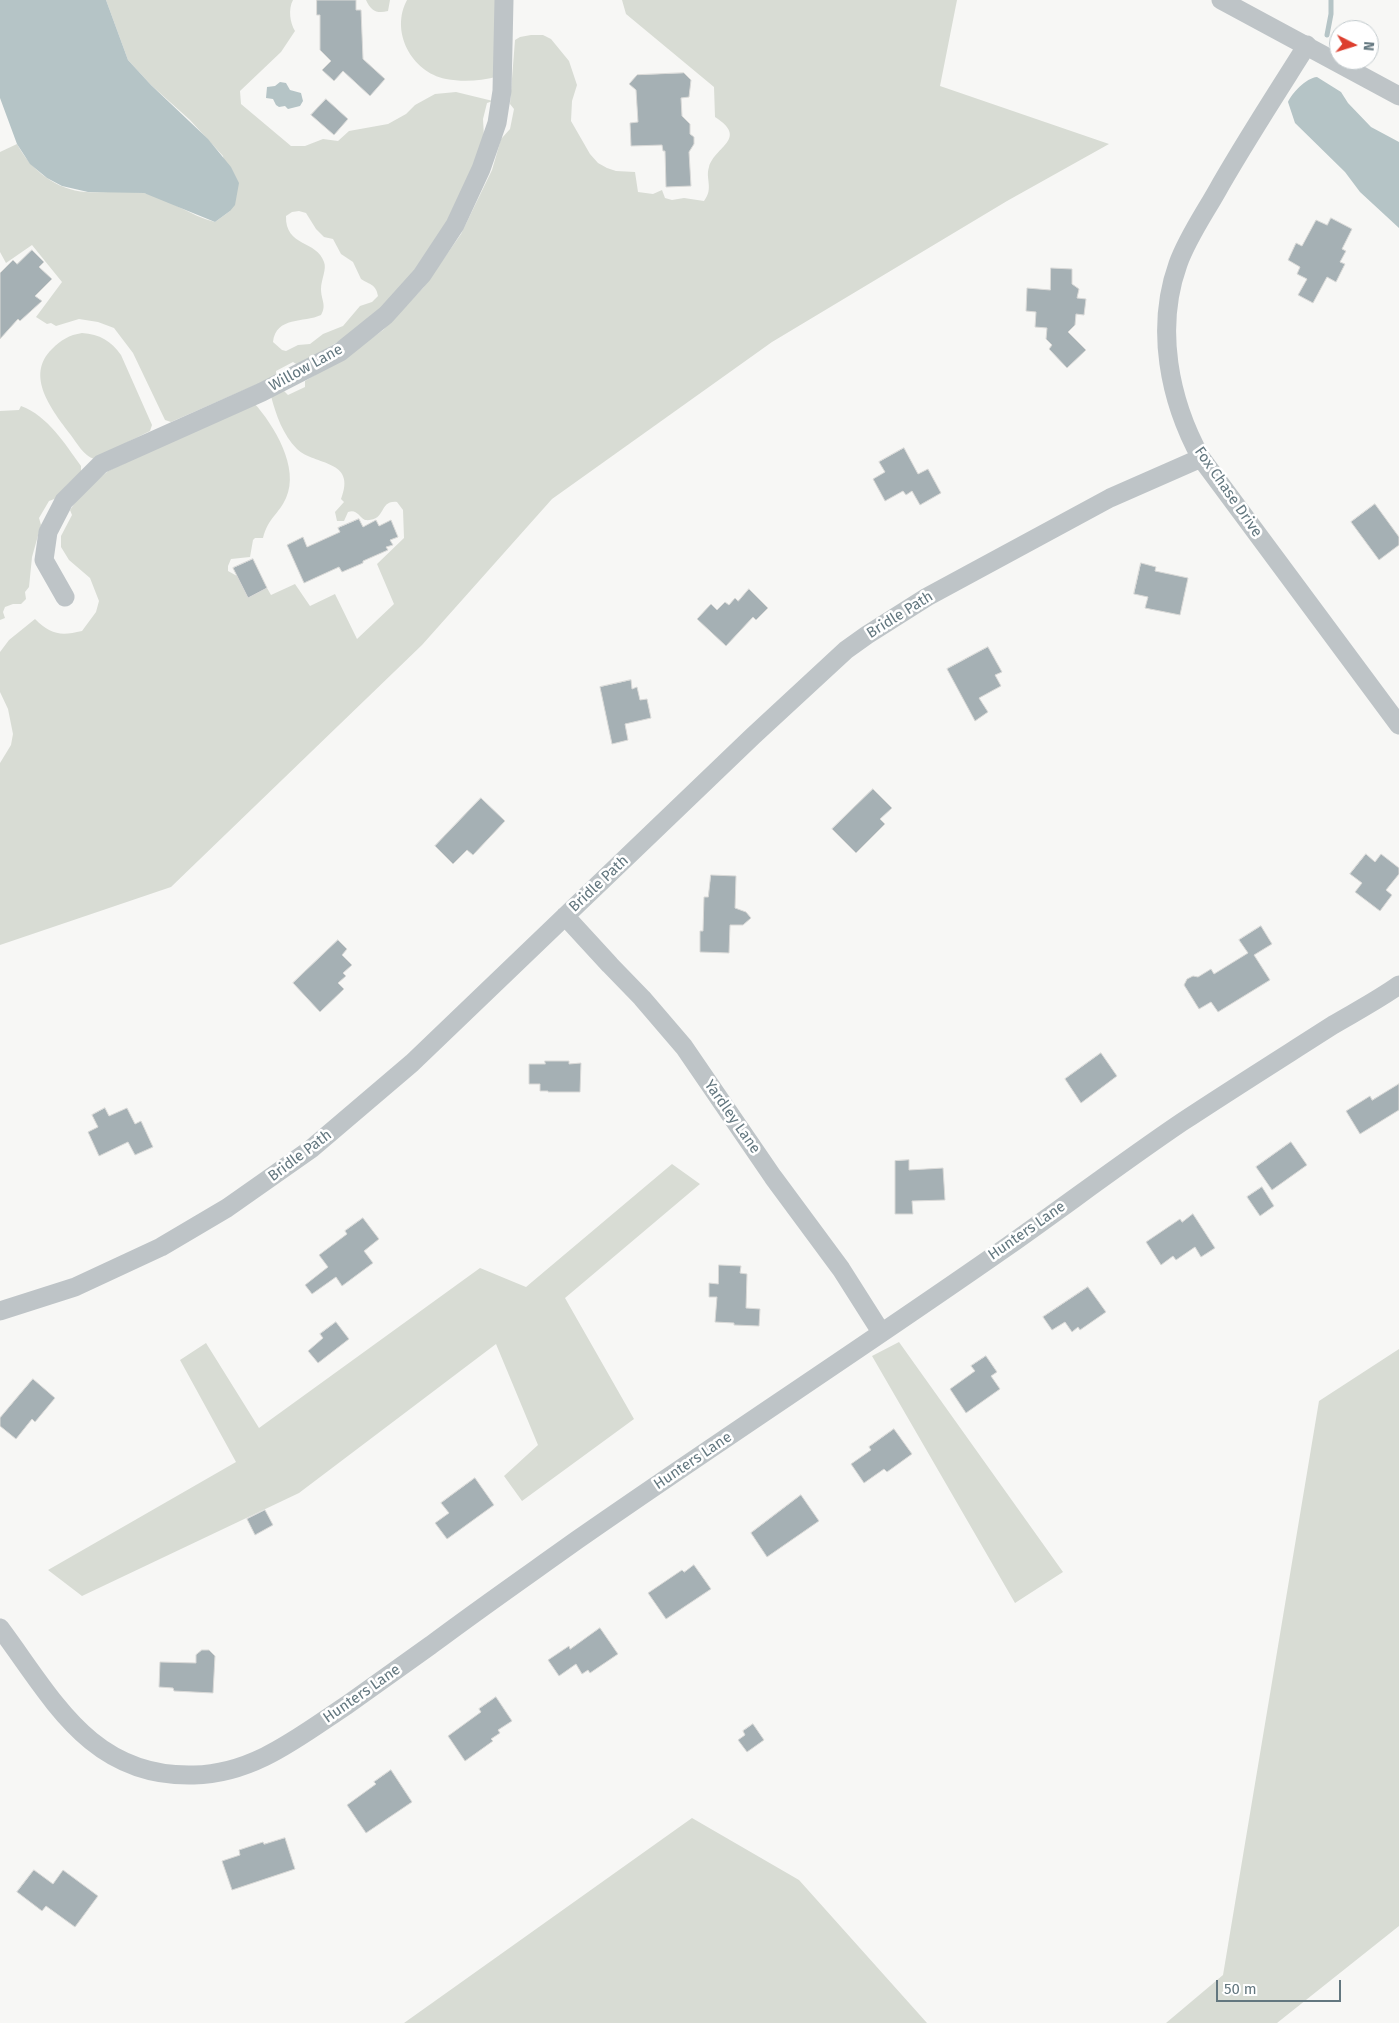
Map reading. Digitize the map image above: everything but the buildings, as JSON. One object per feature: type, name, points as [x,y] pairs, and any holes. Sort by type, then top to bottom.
[{"type":"street","name":"Willow Lane","points":[[65,597],[44,560],[48,532],[64,501],[101,464],[262,392],[340,352],[386,315],[422,275],[455,225],[481,170],[497,123],[502,91],[504,0]]},
{"type":"street","points":[[1221,0],[1399,96]]},
{"type":"street","name":"Fox Chase Drive","points":[[1307,45],[1230,166],[1179,262],[1172,285],[1167,332],[1171,379],[1184,423],[1201,458],[1399,725]]},
{"type":"street","name":"Bridle Path","points":[[0,1311],[74,1287],[140,1258],[184,1235],[268,1180],[325,1138],[412,1063],[746,742],[846,650],[867,635],[927,597],[1110,498],[1201,458]]},
{"type":"street","name":"Yardley Lane","points":[[566,916],[610,966],[642,998],[684,1047],[773,1177],[841,1269],[881,1332]]},
{"type":"street","name":"Hunters Lane","points":[[0,1628],[61,1713],[99,1747],[120,1759],[168,1774],[193,1775],[217,1773],[242,1767],[286,1746],[320,1723],[517,1582],[1007,1246],[1180,1124],[1399,985]]},
{"type":"shaded area","points":[[0,0],[106,0],[128,60],[151,85],[208,139],[231,167],[239,183],[235,205],[230,211],[215,222],[144,193],[88,192],[62,186],[47,178],[30,164],[17,144],[0,98]]},
{"type":"shaded area","points":[[106,0],[293,0],[290,16],[295,31],[281,52],[240,91],[241,104],[291,146],[305,146],[323,139],[338,141],[349,131],[388,124],[435,94],[456,92],[493,101],[487,103],[483,119],[484,137],[469,182],[426,258],[377,312],[341,340],[298,365],[293,362],[276,371],[276,376],[171,422],[165,420],[133,353],[114,328],[98,322],[79,319],[56,326],[51,323],[47,324],[36,317],[62,282],[32,245],[6,263],[0,252],[0,152],[17,144],[37,170],[55,183],[65,187],[86,192],[130,192],[153,195],[197,216],[215,222],[230,211],[223,156],[190,120],[151,85],[128,60]],"holes":[[[292,212],[306,213],[316,229],[324,237],[333,239],[341,254],[353,262],[361,279],[372,285],[378,296],[372,302],[360,306],[343,326],[323,334],[310,344],[298,345],[286,351],[273,342],[279,328],[285,324],[321,315],[324,308],[321,293],[325,268],[324,262],[315,250],[296,238],[287,226],[286,216]]]},
{"type":"shaded area","points":[[366,0],[390,0],[388,11],[375,11]]},
{"type":"shaded area","points":[[407,0],[497,0],[496,77],[471,81],[452,80],[434,75],[423,68],[414,59],[403,37],[402,12]]},
{"type":"shaded area","points":[[622,0],[957,0],[940,86],[1109,144],[1007,201],[772,342],[552,499],[422,645],[171,887],[0,945],[0,763],[11,745],[13,734],[8,709],[0,692],[0,652],[9,640],[35,619],[51,631],[62,634],[82,631],[96,612],[99,601],[90,578],[69,560],[61,547],[61,536],[72,515],[70,510],[81,494],[108,471],[254,403],[277,435],[283,448],[290,474],[289,486],[286,498],[265,531],[263,538],[255,538],[253,540],[250,557],[231,559],[228,571],[237,576],[248,598],[267,588],[271,595],[295,584],[310,606],[335,594],[357,639],[394,604],[377,564],[404,538],[403,510],[397,502],[391,502],[384,507],[377,518],[372,520],[365,520],[351,511],[348,512],[344,521],[337,521],[335,512],[344,502],[341,499],[344,486],[343,477],[339,470],[332,465],[297,449],[281,424],[271,396],[284,391],[288,395],[305,387],[305,381],[344,358],[383,330],[423,288],[461,234],[492,170],[501,139],[510,129],[514,109],[510,104],[515,40],[520,37],[543,35],[551,39],[569,61],[577,85],[572,101],[571,121],[590,154],[598,163],[616,171],[635,172],[638,192],[653,194],[662,190],[665,198],[672,200],[684,198],[704,201],[709,188],[709,167],[712,160],[730,137],[725,125],[715,117],[714,87],[626,14]]},
{"type":"shaded area","points":[[1317,77],[1341,92],[1348,103],[1371,127],[1399,142],[1399,228],[1360,192],[1345,172],[1295,123],[1288,102],[1300,86],[1308,80]]},
{"type":"shaded area","points":[[280,82],[286,83],[290,90],[301,93],[303,101],[300,106],[288,109],[285,106],[279,107],[273,99],[266,98],[267,87],[275,86]]},
{"type":"shaded area","points":[[82,333],[104,339],[121,355],[152,425],[150,431],[94,459],[80,448],[56,415],[44,393],[41,382],[41,370],[44,359],[52,349],[66,338]]},
{"type":"shaded area","points":[[21,406],[40,416],[48,424],[81,466],[81,472],[57,498],[49,501],[39,518],[41,525],[32,557],[29,587],[25,592],[26,599],[21,604],[5,607],[3,612],[5,618],[0,620],[0,411],[19,410]]},
{"type":"shaded area","points":[[672,1164],[700,1184],[565,1298],[634,1419],[522,1501],[504,1476],[538,1445],[496,1344],[299,1493],[82,1596],[48,1570],[236,1462],[180,1360],[206,1343],[259,1428],[480,1268],[526,1287]]},
{"type":"shaded area","points":[[899,1342],[1063,1572],[1015,1603],[872,1356]]},
{"type":"shaded area","points":[[1399,1349],[1399,1926],[1277,2023],[1166,2023],[1223,1975],[1319,1401]]},
{"type":"shaded area","points":[[692,1818],[799,1880],[927,2023],[404,2023]]},
{"type":"waterway","points":[[1327,35],[1331,14],[1331,0]]}]
